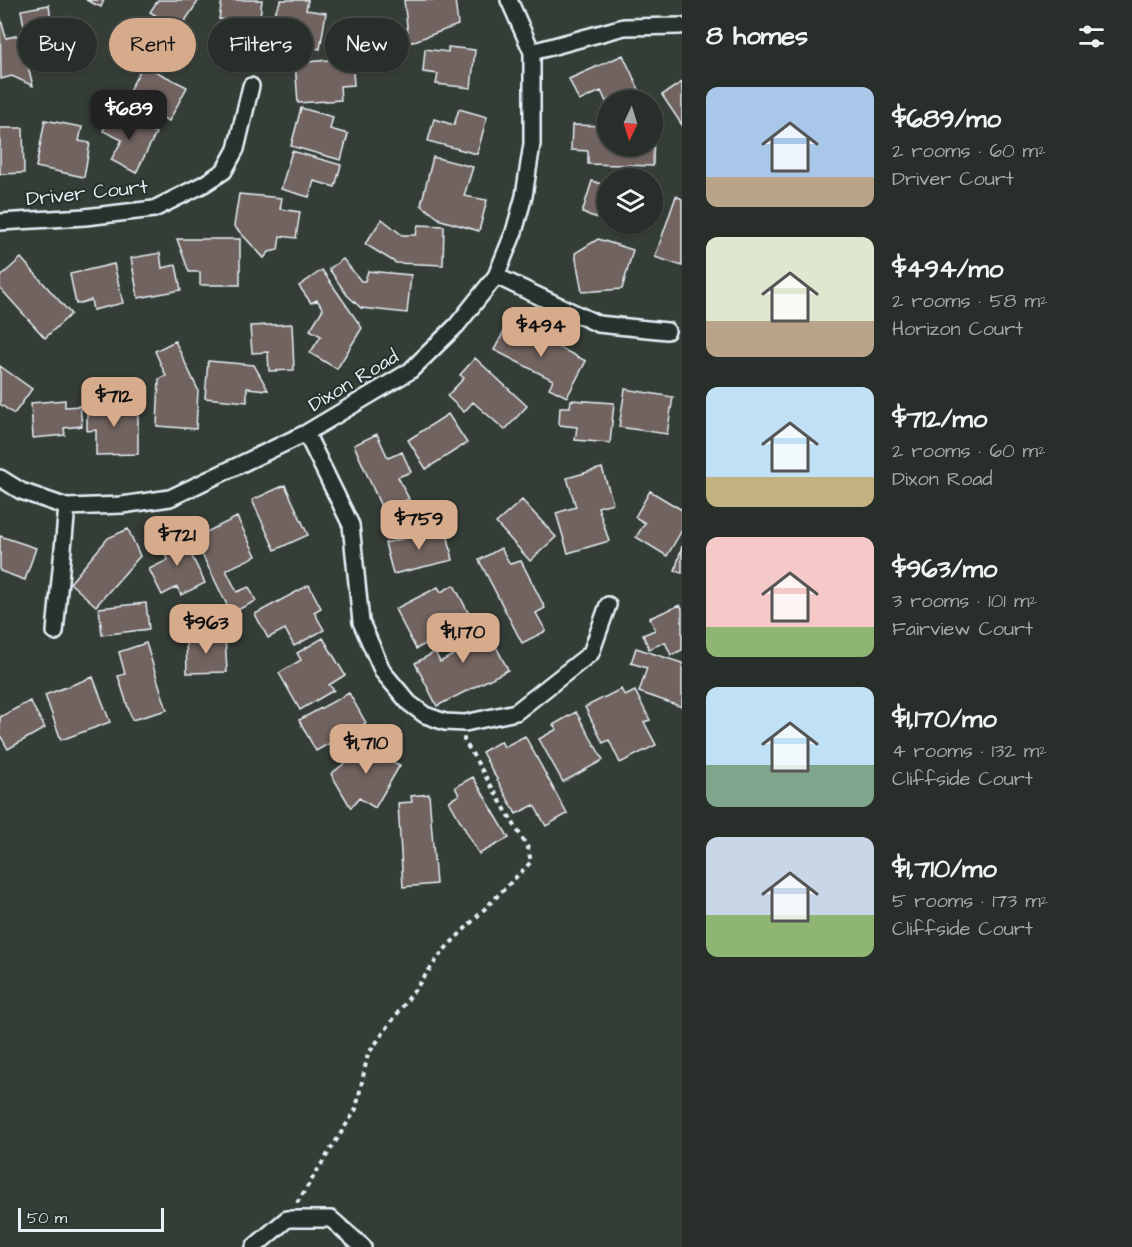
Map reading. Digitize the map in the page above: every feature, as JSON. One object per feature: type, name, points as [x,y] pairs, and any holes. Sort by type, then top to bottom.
[{"type":"street","name":"Dixon Road","points":[[0,478],[21,491],[67,507],[122,505],[170,498],[306,433],[410,371],[458,325],[496,276],[514,231],[524,196],[532,144],[532,52],[509,0]]},
{"type":"street","points":[[532,52],[624,27],[680,26]]},
{"type":"street","name":"Driver Court","points":[[0,222],[85,217],[154,209],[204,184],[224,171],[236,149],[250,86]]},
{"type":"street","points":[[496,276],[598,324],[667,331]]},
{"type":"street","points":[[306,433],[351,525],[361,622],[383,672],[409,703],[424,715],[445,722],[465,723],[516,712],[591,653],[608,605]]},
{"type":"street","points":[[55,632],[67,507]]},
{"type":"street","points":[[254,1247],[287,1219],[332,1219],[363,1247]]},
{"type":"path","points":[[287,1219],[356,1109],[368,1054],[443,951],[531,862],[528,848],[464,740],[465,723]]},
{"type":"building","points":[[86,0],[104,0],[101,7]]},
{"type":"building","points":[[158,0],[199,0],[187,18],[160,18],[150,12]]},
{"type":"building","points":[[222,0],[262,0],[260,18],[219,18]]},
{"type":"building","points":[[281,0],[308,0],[306,10],[326,13],[320,49],[313,48],[313,18],[272,18]]},
{"type":"building","points":[[404,0],[455,0],[458,25],[409,43],[409,18],[406,18]]},
{"type":"building","points":[[49,5],[51,18],[22,18],[21,10]]},
{"type":"building","points":[[0,16],[6,38],[18,35],[18,72],[29,72],[33,86],[12,76],[1,79]]},
{"type":"building","points":[[448,47],[475,50],[471,88],[436,84],[438,74],[423,72],[425,49],[448,52]]},
{"type":"building","points":[[623,55],[639,90],[597,90],[597,93],[579,101],[569,79]]},
{"type":"building","points":[[325,60],[325,72],[353,72],[354,85],[340,86],[341,100],[298,103],[296,72],[313,72],[313,61]]},
{"type":"building","points":[[139,72],[157,72],[187,87],[169,121],[138,106],[128,93]]},
{"type":"building","points":[[682,82],[682,125],[663,96]]},
{"type":"building","points":[[301,108],[333,117],[330,129],[348,134],[341,160],[291,146]]},
{"type":"building","points":[[459,109],[487,117],[477,154],[428,141],[434,119],[454,125]]},
{"type":"building","points":[[112,111],[156,133],[136,173],[111,160],[122,140],[103,131]]},
{"type":"building","points":[[45,120],[82,127],[79,141],[90,143],[84,177],[36,167]]},
{"type":"building","points":[[572,125],[597,126],[597,156],[653,156],[653,166],[588,164],[588,151],[571,150]]},
{"type":"building","points":[[0,128],[23,128],[24,173],[0,174]]},
{"type":"building","points":[[292,151],[341,165],[335,187],[314,181],[309,197],[281,189]]},
{"type":"building","points":[[433,157],[473,167],[464,196],[487,200],[479,231],[441,220],[421,205]]},
{"type":"building","points":[[592,181],[597,183],[597,218],[582,213]]},
{"type":"building","points":[[239,194],[282,198],[280,209],[300,212],[296,238],[280,236],[278,250],[269,252],[264,258],[234,226]]},
{"type":"building","points":[[676,196],[682,199],[682,266],[655,257]]},
{"type":"building","points":[[382,219],[402,235],[416,235],[418,225],[444,226],[443,265],[396,263],[365,244]]},
{"type":"building","points":[[177,239],[240,239],[240,285],[200,285],[200,272],[189,272]]},
{"type":"building","points":[[598,239],[633,250],[622,289],[582,292],[575,253]]},
{"type":"building","points":[[160,253],[162,268],[176,265],[181,290],[138,298],[131,258]]},
{"type":"building","points":[[21,258],[71,314],[45,338],[0,288],[0,277]]},
{"type":"building","points":[[343,259],[361,281],[365,281],[368,271],[411,275],[407,313],[361,308],[347,295],[329,269]]},
{"type":"building","points":[[114,264],[123,303],[93,310],[91,300],[76,304],[70,274]]},
{"type":"building","points":[[322,270],[362,328],[337,369],[310,353],[321,336],[310,330],[323,309],[317,300],[311,303],[299,286]]},
{"type":"building","points":[[509,322],[586,361],[567,397],[549,388],[553,380],[494,350]]},
{"type":"building","points":[[292,324],[294,370],[269,371],[268,352],[252,353],[250,326]]},
{"type":"building","points":[[175,341],[198,390],[196,429],[157,426],[159,379],[166,376],[155,351]]},
{"type":"building","points":[[475,358],[527,406],[505,430],[473,402],[464,412],[447,396],[464,378],[460,375]]},
{"type":"building","points":[[208,361],[254,365],[268,390],[247,388],[247,402],[205,398]]},
{"type":"building","points":[[0,366],[32,389],[14,414],[0,404]]},
{"type":"building","points":[[625,389],[673,397],[667,434],[619,427]]},
{"type":"building","points":[[65,400],[65,407],[80,406],[82,426],[64,428],[65,435],[33,438],[31,403]]},
{"type":"building","points":[[571,400],[614,403],[610,443],[575,440],[577,427],[559,425],[560,407],[570,407]]},
{"type":"building","points":[[138,404],[138,454],[96,455],[96,430],[87,431],[87,405]]},
{"type":"building","points":[[448,414],[467,443],[426,469],[408,440]]},
{"type":"building","points":[[377,434],[388,458],[402,452],[411,472],[398,477],[409,499],[383,511],[354,445]]},
{"type":"building","points":[[602,468],[613,503],[598,507],[609,541],[568,553],[556,513],[576,507],[567,478]]},
{"type":"building","points":[[285,485],[308,535],[275,550],[252,500]]},
{"type":"building","points":[[650,491],[682,510],[682,530],[667,556],[636,537],[645,523],[635,517]]},
{"type":"building","points":[[522,500],[556,537],[530,561],[496,523]]},
{"type":"building","points":[[237,517],[256,556],[226,570],[237,592],[249,587],[256,601],[231,613],[194,538]]},
{"type":"building","points":[[446,528],[453,560],[393,574],[385,543]]},
{"type":"building","points":[[128,529],[140,556],[96,606],[70,583],[108,538]]},
{"type":"building","points":[[180,532],[205,583],[181,595],[177,587],[162,595],[149,569],[168,560],[159,541]]},
{"type":"building","points":[[0,536],[36,548],[25,580],[0,571]]},
{"type":"building","points":[[682,546],[682,573],[675,571]]},
{"type":"building","points":[[501,548],[510,564],[521,561],[545,608],[536,613],[546,631],[522,643],[479,560]]},
{"type":"building","points":[[309,585],[321,608],[314,612],[324,630],[294,646],[285,629],[268,638],[255,614]]},
{"type":"building","points":[[454,585],[469,614],[446,627],[448,632],[416,649],[395,609],[438,587],[441,592]]},
{"type":"building","points":[[146,603],[149,629],[102,635],[99,608]]},
{"type":"building","points":[[680,605],[682,609],[682,650],[671,655],[665,642],[649,649],[643,635],[655,630],[650,618]]},
{"type":"building","points":[[482,619],[508,670],[437,706],[415,663],[435,652],[440,662],[459,652],[451,635]]},
{"type":"building","points":[[225,637],[227,672],[187,673],[186,638]]},
{"type":"building","points":[[323,638],[345,675],[329,685],[334,690],[300,710],[279,673],[301,660],[297,653]]},
{"type":"building","points":[[146,643],[167,710],[132,720],[118,676],[125,674],[119,652]]},
{"type":"building","points":[[636,648],[682,663],[682,707],[639,692],[647,668],[631,663]]},
{"type":"building","points":[[93,677],[110,722],[61,740],[45,695]]},
{"type":"building","points":[[621,689],[625,696],[635,691],[650,720],[644,722],[656,745],[620,763],[609,740],[603,743],[585,707]]},
{"type":"building","points":[[349,693],[366,723],[316,751],[299,720]]},
{"type":"building","points":[[30,701],[45,728],[8,749],[0,735],[0,717]]},
{"type":"building","points":[[576,712],[603,760],[563,782],[539,739],[557,729],[553,725]]},
{"type":"building","points":[[525,736],[567,814],[546,826],[534,805],[516,814],[482,752],[501,741],[504,747]]},
{"type":"building","points":[[378,737],[385,746],[378,752],[386,759],[400,765],[375,808],[359,798],[351,808],[331,774]]},
{"type":"building","points":[[473,777],[509,838],[479,854],[449,801],[459,795],[455,787]]},
{"type":"building","points":[[429,794],[436,884],[403,887],[398,803],[412,802],[411,796]]}]
